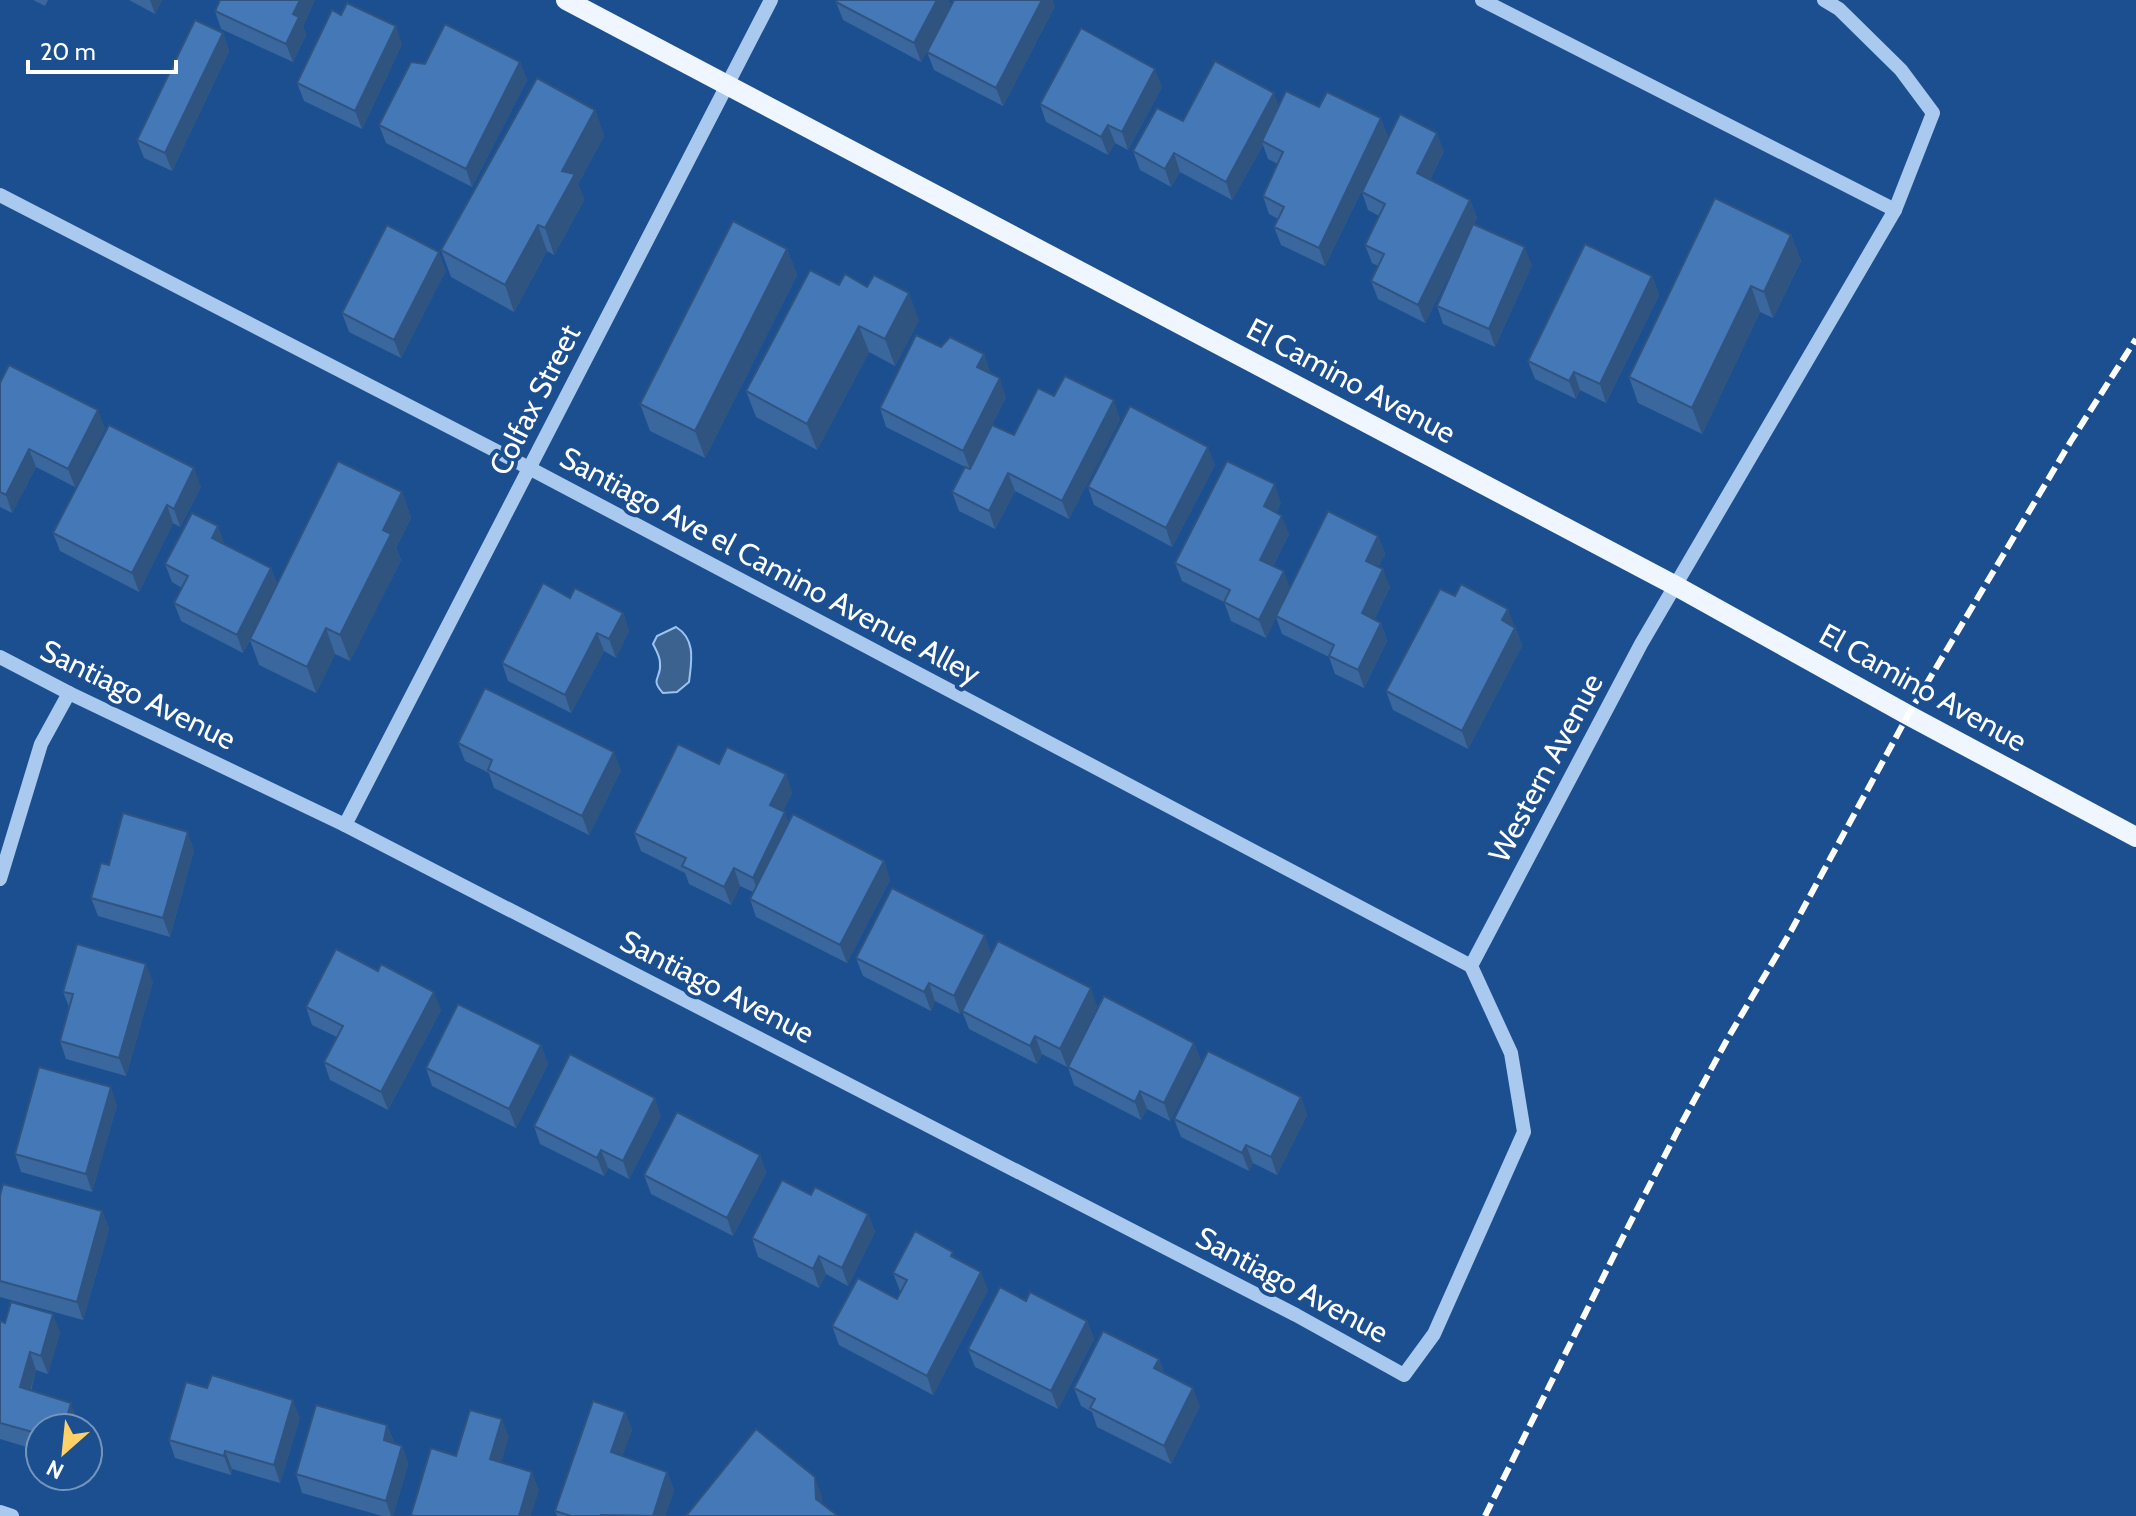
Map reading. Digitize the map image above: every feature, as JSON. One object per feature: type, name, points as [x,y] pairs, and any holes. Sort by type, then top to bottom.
[{"type":"main road","name":"El Camino Avenue","points":[[566,0],[1676,586],[2136,837]]},
{"type":"street","name":"Colfax Street","points":[[345,825],[771,0]]},
{"type":"street","points":[[1482,0],[1895,210]]},
{"type":"street","name":"Western Avenue","points":[[1471,966],[1641,644],[1895,210],[1933,113],[1901,70],[1839,9],[1824,0]]},
{"type":"street","name":"Santiago Ave el Camino Avenue Alley","points":[[0,195],[529,468],[1471,966]]},
{"type":"street","name":"Santiago Avenue","points":[[0,657],[345,825],[1296,1315],[1404,1375],[1434,1334],[1524,1132],[1511,1053],[1471,966]]},
{"type":"street","points":[[0,879],[41,744],[69,693]]},
{"type":"street","points":[[0,1512],[12,1516]]},
{"type":"water","points":[[676,627],[683,632],[690,645],[689,682],[677,692],[663,693],[656,681],[660,660],[653,644],[657,636]]},
{"type":"building","points":[[220,0],[300,0],[293,14],[299,17],[286,44],[215,11]]},
{"type":"building","points":[[837,0],[937,0],[914,43]]},
{"type":"building","points":[[954,0],[1042,0],[996,88],[927,52]]},
{"type":"building","points":[[347,3],[396,26],[355,111],[297,83],[332,10],[341,15]]},
{"type":"building","points":[[195,20],[223,33],[165,153],[137,140]]},
{"type":"building","points":[[445,24],[520,62],[466,169],[379,125],[411,62],[425,64]]},
{"type":"building","points":[[1081,28],[1155,69],[1122,132],[1108,125],[1101,137],[1040,104]]},
{"type":"building","points":[[1215,61],[1274,93],[1226,182],[1174,153],[1165,169],[1133,151],[1157,108],[1183,121]]},
{"type":"building","points":[[537,78],[595,110],[562,171],[575,174],[545,228],[538,225],[505,285],[441,250]]},
{"type":"building","points":[[1286,91],[1319,107],[1327,92],[1381,118],[1319,248],[1274,227],[1284,207],[1263,196],[1283,152],[1262,141]]},
{"type":"building","points":[[1400,114],[1437,133],[1417,173],[1470,200],[1418,305],[1371,281],[1384,254],[1365,245],[1385,204],[1362,192]]},
{"type":"building","points":[[1715,198],[1791,235],[1764,292],[1751,286],[1692,408],[1629,377]]},
{"type":"building","points":[[733,221],[787,249],[695,431],[640,404]]},
{"type":"building","points":[[1473,224],[1525,247],[1489,329],[1437,306]]},
{"type":"building","points":[[387,225],[439,252],[394,340],[342,313]]},
{"type":"building","points":[[1585,244],[1652,276],[1600,384],[1574,372],[1569,381],[1528,361]]},
{"type":"building","points":[[810,270],[839,285],[845,274],[867,287],[874,275],[909,293],[885,339],[859,326],[807,424],[746,391]]},
{"type":"building","points":[[916,335],[941,347],[950,337],[984,354],[977,367],[1000,378],[963,451],[880,408]]},
{"type":"building","points":[[9,365],[98,410],[68,469],[29,449],[6,495],[0,492],[0,383]]},
{"type":"building","points":[[1065,376],[1114,400],[1062,501],[1008,473],[989,511],[952,492],[965,467],[970,469],[992,425],[1014,435],[1038,388],[1054,396]]},
{"type":"building","points":[[1130,406],[1208,447],[1166,528],[1088,487]]},
{"type":"building","points":[[109,425],[194,468],[174,509],[167,505],[132,573],[53,533]]},
{"type":"building","points":[[338,461],[402,492],[383,530],[391,534],[340,635],[326,628],[307,667],[250,639]]},
{"type":"building","points":[[1227,461],[1275,484],[1264,506],[1282,516],[1260,560],[1284,571],[1259,620],[1224,602],[1230,590],[1175,563]]},
{"type":"building","points":[[1328,511],[1378,536],[1366,561],[1383,569],[1362,613],[1381,623],[1358,670],[1329,656],[1334,645],[1276,616]]},
{"type":"building","points":[[192,513],[218,526],[212,538],[271,568],[237,635],[174,603],[188,576],[165,564]]},
{"type":"building","points":[[543,583],[570,598],[575,588],[623,613],[609,639],[597,633],[565,695],[502,663]]},
{"type":"building","points":[[1461,584],[1508,609],[1502,620],[1515,628],[1462,731],[1386,691],[1440,589],[1455,596]]},
{"type":"building","points":[[485,688],[614,752],[582,816],[488,770],[492,760],[458,743]]},
{"type":"building","points":[[678,744],[719,764],[727,747],[786,774],[770,805],[785,812],[753,878],[734,868],[724,887],[682,866],[686,858],[634,833]]},
{"type":"building","points":[[123,813],[188,832],[163,918],[91,898],[101,863],[109,865]]},
{"type":"building","points":[[793,814],[884,861],[840,945],[750,899]]},
{"type":"building","points":[[892,888],[985,935],[954,996],[929,983],[924,992],[856,958]]},
{"type":"building","points":[[998,941],[1091,988],[1060,1049],[1035,1036],[1030,1046],[962,1011]]},
{"type":"building","points":[[77,944],[146,964],[119,1058],[60,1041],[73,994],[63,992]]},
{"type":"building","points":[[336,949],[378,971],[381,964],[434,992],[381,1092],[324,1062],[343,1026],[306,1007]]},
{"type":"building","points":[[1104,996],[1194,1043],[1164,1103],[1140,1091],[1135,1102],[1068,1067]]},
{"type":"building","points":[[458,1004],[541,1045],[509,1109],[426,1068]]},
{"type":"building","points":[[1208,1051],[1301,1097],[1271,1157],[1246,1145],[1242,1153],[1174,1119]]},
{"type":"building","points":[[570,1054],[655,1098],[623,1161],[601,1150],[597,1158],[534,1126]]},
{"type":"building","points":[[39,1067],[111,1087],[86,1174],[15,1154]]},
{"type":"building","points":[[677,1112],[760,1155],[727,1218],[644,1175]]},
{"type":"building","points":[[782,1180],[811,1195],[815,1187],[868,1214],[842,1268],[819,1256],[813,1269],[752,1238]]},
{"type":"building","points":[[3,1184],[102,1211],[77,1302],[0,1281],[0,1196]]},
{"type":"building","points":[[915,1231],[981,1272],[927,1376],[832,1326],[858,1278],[897,1299],[907,1280],[893,1273]]},
{"type":"building","points":[[1000,1287],[1026,1301],[1030,1292],[1087,1321],[1051,1391],[968,1349]]},
{"type":"building","points":[[11,1302],[53,1314],[41,1356],[30,1352],[20,1387],[71,1403],[68,1412],[24,1412],[24,1430],[0,1423],[0,1321],[5,1323]]},
{"type":"building","points":[[1103,1331],[1159,1359],[1154,1368],[1193,1388],[1164,1446],[1090,1408],[1095,1399],[1074,1388]]},
{"type":"building","points":[[212,1375],[293,1400],[274,1465],[225,1451],[224,1456],[169,1440],[186,1382],[207,1388]]},
{"type":"building","points":[[593,1401],[625,1412],[611,1452],[667,1472],[653,1516],[571,1516],[555,1511]]},
{"type":"building","points":[[316,1405],[387,1425],[384,1440],[402,1446],[386,1501],[296,1474]]},
{"type":"building","points":[[470,1410],[502,1419],[490,1459],[532,1472],[519,1516],[411,1515],[431,1448],[456,1456]]},
{"type":"building","points":[[756,1429],[815,1477],[816,1499],[838,1516],[686,1516]]},
{"type":"railway","points":[[1485,1516],[1627,1229],[1728,1038],[1791,931],[1908,715],[2071,441],[2136,339]]}]
